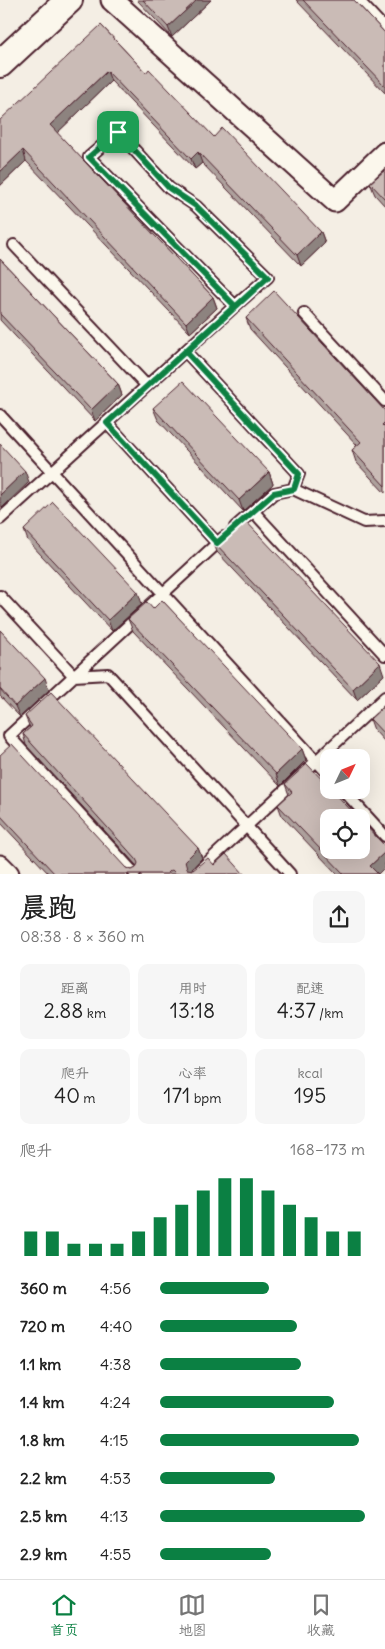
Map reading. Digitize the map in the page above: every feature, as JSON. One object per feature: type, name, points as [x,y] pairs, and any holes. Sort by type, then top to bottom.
[{"type":"street","points":[[0,64],[69,0]]},
{"type":"street","points":[[112,0],[335,201],[385,153]]},
{"type":"street","points":[[0,866],[8,874]]},
{"type":"lane","points":[[358,0],[385,29]]},
{"type":"lane","points":[[0,519],[268,277],[196,206],[169,188],[118,132],[89,157],[235,306]]},
{"type":"lane","points":[[14,245],[147,386]]},
{"type":"lane","points":[[304,314],[385,401]]},
{"type":"lane","points":[[186,352],[299,474],[294,489]]},
{"type":"lane","points":[[0,416],[320,765]]},
{"type":"lane","points":[[107,423],[217,543]]},
{"type":"lane","points":[[135,874],[9,736],[217,543],[274,493],[294,489],[364,522],[385,522]]},
{"type":"lane","points":[[253,511],[385,655]]},
{"type":"lane","points":[[0,596],[74,676]]},
{"type":"lane","points":[[74,676],[108,674],[290,874]]},
{"type":"lane","points":[[195,874],[385,696]]},
{"type":"lane","points":[[351,799],[385,836]]},
{"type":"building","points":[[143,0],[197,0],[168,27]]},
{"type":"building","points":[[303,0],[354,0],[385,33],[385,86]]},
{"type":"building","points":[[101,25],[146,73],[149,69],[214,137],[222,128],[321,232],[297,255],[198,152],[191,159],[107,71],[50,125],[213,297],[186,323],[23,150],[0,172],[0,120]]},
{"type":"building","points":[[385,170],[385,199],[370,183]]},
{"type":"building","points":[[0,259],[118,384],[91,410],[0,314]]},
{"type":"building","points":[[274,291],[385,411],[385,422],[382,425],[385,428],[385,486],[352,450],[361,442],[246,318]]},
{"type":"building","points":[[183,381],[269,472],[239,500],[153,408]]},
{"type":"building","points":[[0,444],[25,471],[0,495]]},
{"type":"building","points":[[53,502],[138,592],[108,620],[24,530]]},
{"type":"building","points":[[241,516],[380,663],[353,689],[213,541]]},
{"type":"building","points":[[162,600],[302,749],[276,774],[128,619],[147,602],[153,609]]},
{"type":"building","points":[[0,630],[45,678],[15,706],[0,689]]},
{"type":"building","points":[[51,692],[198,848],[185,861],[187,869],[193,870],[208,858],[214,865],[226,854],[244,874],[176,874],[172,870],[167,874],[55,874],[0,815],[0,755],[12,744],[126,868],[132,870],[136,868],[138,863],[23,734],[32,726],[25,716]]},
{"type":"building","points":[[385,705],[385,735],[370,719]]},
{"type":"building","points":[[307,764],[320,778],[320,799],[340,799],[350,809],[320,809],[320,849],[278,805],[292,792],[285,784]]},
{"type":"building","points":[[370,830],[385,846],[385,852],[370,866],[378,874],[344,874],[330,859],[370,859]]},
{"type":"route","points":[[118,132],[169,188],[196,206],[268,277],[186,352],[299,474],[294,489],[274,493],[217,543],[107,423],[235,306],[89,157],[118,132]]}]
